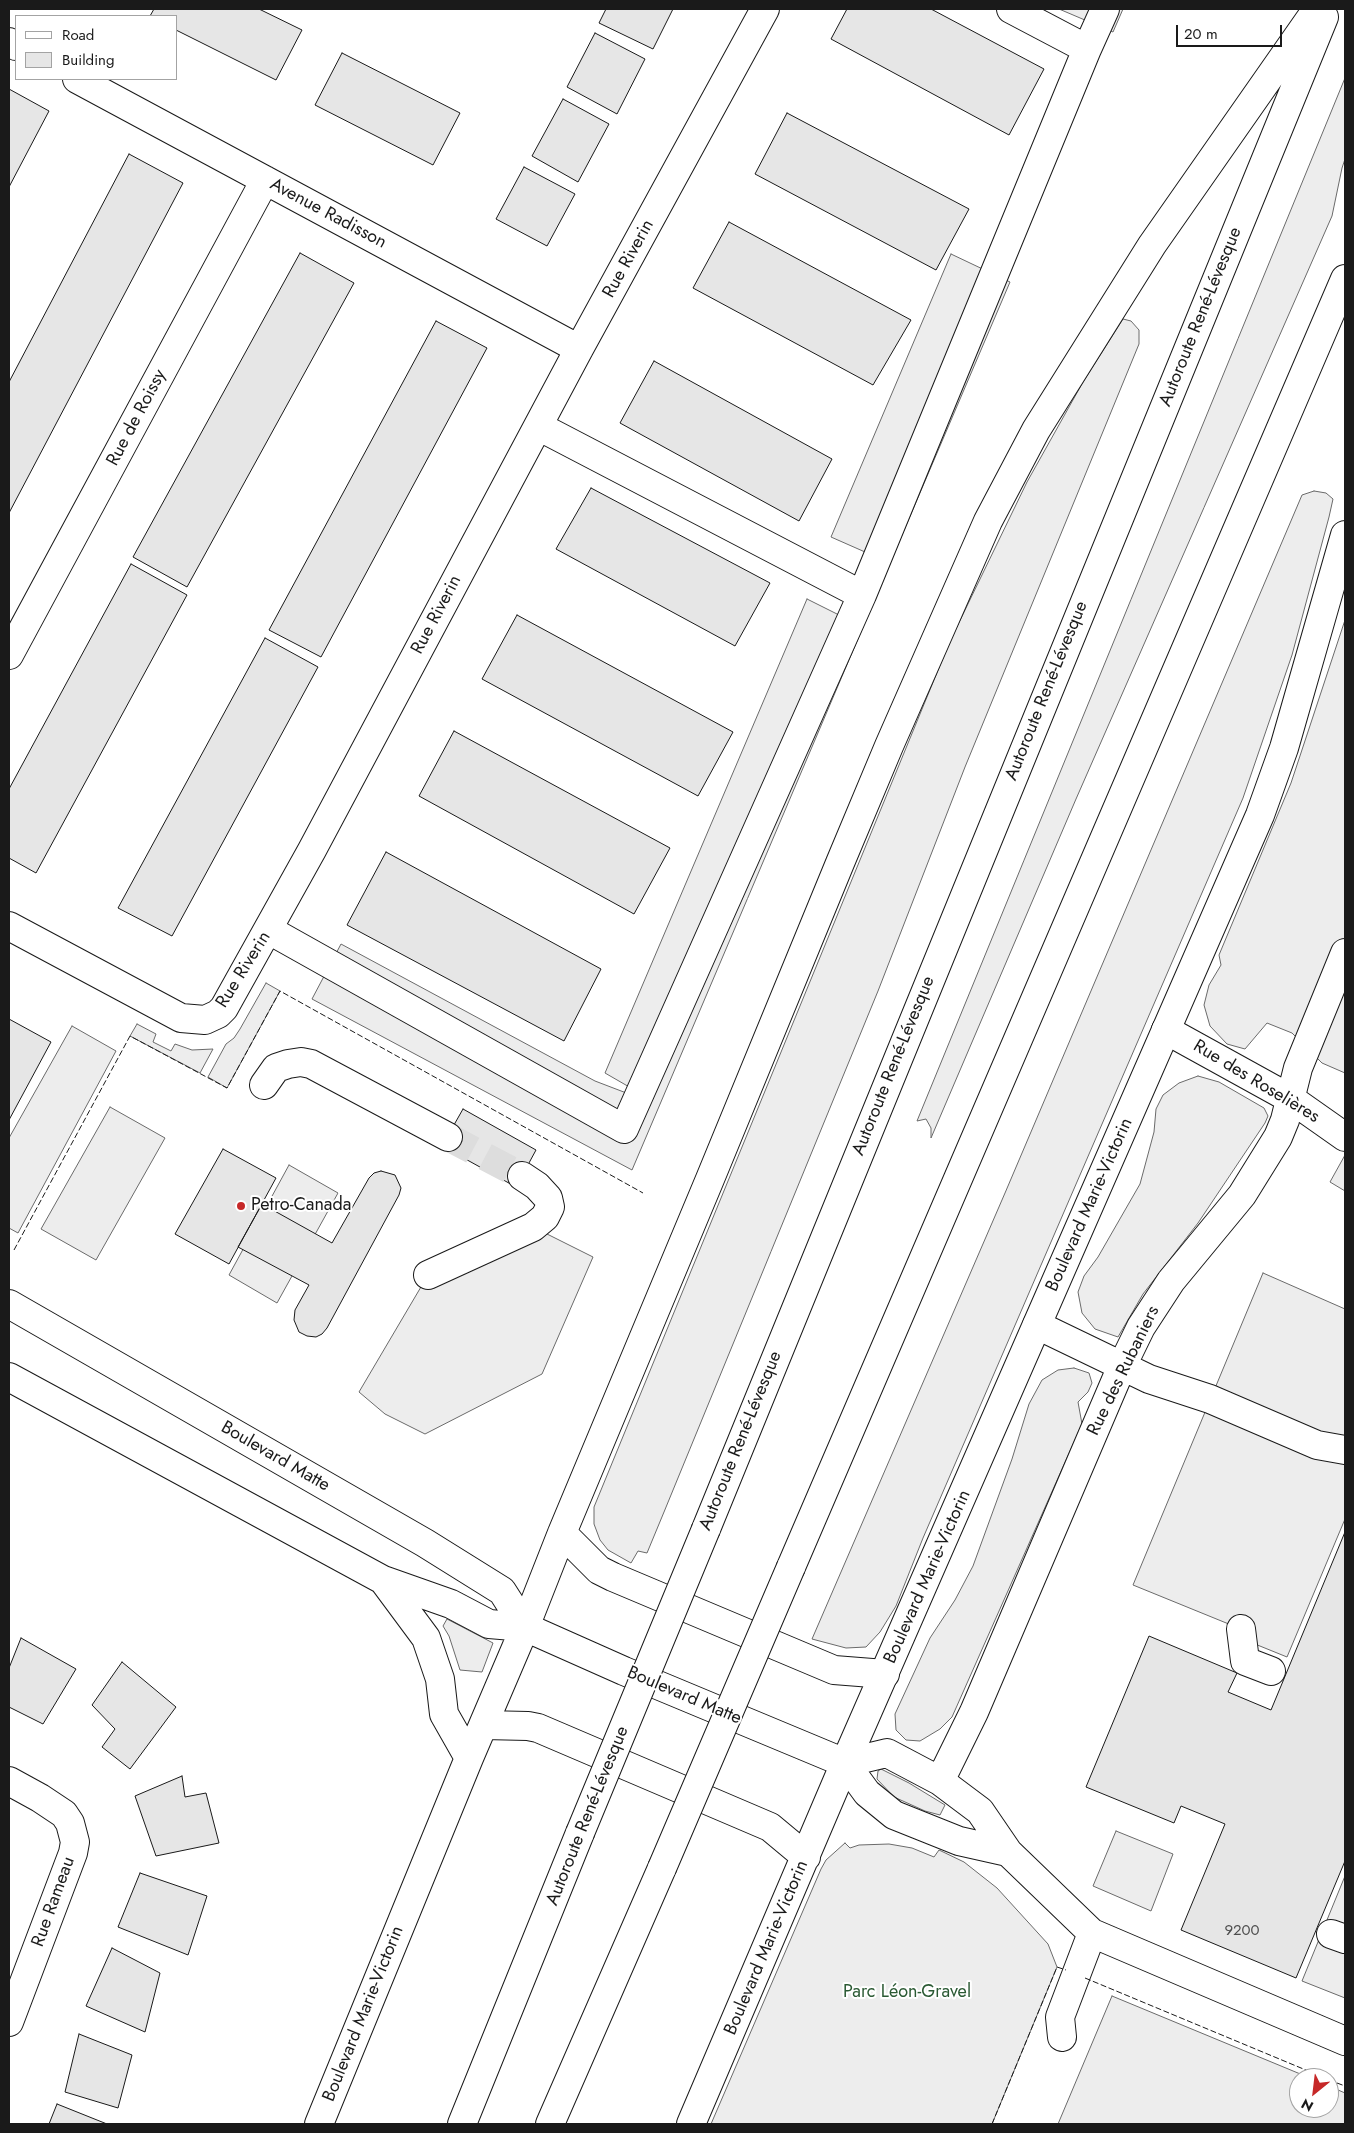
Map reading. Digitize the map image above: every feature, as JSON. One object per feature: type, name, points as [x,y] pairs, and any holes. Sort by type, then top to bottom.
[{"type":"main road","name":"Rue Riverin","points":[[9,926],[174,1015],[198,1020],[211,1017],[224,1008],[268,930],[579,349],[765,9]]},
{"type":"main road","points":[[1011,9],[1087,50]]},
{"type":"main road","points":[[268,930],[624,1130],[862,595],[1105,9]]},
{"type":"main road","name":"Boulevard Marie-Victorin","points":[[319,2124],[870,791],[988,521],[1036,430],[1152,245],[1316,9]]},
{"type":"main road","name":"Autoroute René-Lévesque","points":[[462,2124],[1328,9]]},
{"type":"main road","name":"Avenue Radisson","points":[[79,80],[579,349]]},
{"type":"main road","name":"Rue de Roissy","points":[[9,655],[265,180]]},
{"type":"main road","points":[[550,2124],[662,1868],[1345,279]]},
{"type":"main road","points":[[538,426],[862,595]]},
{"type":"main road","name":"Boulevard Marie-Victorin","points":[[691,2124],[845,1763],[1260,815],[1284,748],[1345,535]]},
{"type":"main road","name":"Rue des Rubaniers","points":[[940,1780],[974,1712],[1122,1366],[1141,1327],[1171,1281],[1242,1195],[1278,1136],[1285,1120],[1298,1068],[1345,953]]},
{"type":"main road","name":"Rue des Roselières","points":[[1166,1030],[1291,1099],[1345,1137]]},
{"type":"main road","points":[[264,1085],[276,1068],[301,1062],[312,1064],[448,1137]]},
{"type":"main road","points":[[428,1275],[533,1227],[544,1217],[550,1206],[548,1198],[537,1186],[522,1176]]},
{"type":"main road","name":"Boulevard Matte","points":[[9,1304],[425,1543],[502,1591],[525,1627]]},
{"type":"main road","points":[[1037,1325],[1149,1379],[1210,1399],[1317,1445],[1345,1450]]},
{"type":"main road","name":"Boulevard Matte","points":[[9,1377],[383,1580],[451,1604],[489,1624],[525,1627],[624,1671],[845,1763]]},
{"type":"main road","points":[[562,1533],[599,1570],[613,1578],[834,1670],[885,1674]]},
{"type":"main road","points":[[383,1580],[426,1638],[440,1679],[444,1714],[469,1758]]},
{"type":"main road","points":[[1241,1629],[1246,1661],[1271,1671]]},
{"type":"main road","points":[[484,1725],[521,1725],[538,1728],[770,1828],[806,1857]]},
{"type":"main road","points":[[1008,1852],[959,1841],[894,1815],[867,1793],[845,1763],[887,1753],[940,1780],[980,1811],[1008,1852],[1092,1933],[1345,2041]]},
{"type":"main road","name":"Rue Rameau","points":[[9,1781],[64,1814],[70,1823],[75,1842],[73,1853],[9,2022]]},
{"type":"main road","points":[[1062,2037],[1060,2018],[1092,1933]]},
{"type":"shaded area","points":[[1059,9],[1123,9],[1113,32]]},
{"type":"shaded area","points":[[1345,78],[1345,159],[1332,216],[1076,799],[931,1138],[931,1128],[926,1119],[917,1121]]},
{"type":"shaded area","points":[[951,254],[1010,282],[890,563],[831,537]]},
{"type":"shaded area","points":[[1123,319],[1131,321],[1139,330],[1139,344],[965,767],[878,991],[647,1553],[638,1551],[631,1563],[608,1550],[600,1540],[594,1524],[594,1507],[950,641],[1027,482],[1083,382]]},
{"type":"shaded area","points":[[1314,491],[1326,493],[1333,499],[1329,517],[1292,655],[1243,798],[923,1538],[896,1606],[880,1632],[866,1647],[846,1648],[812,1639],[1005,1193],[1302,495]]},
{"type":"shaded area","points":[[807,599],[863,627],[632,1170],[312,999],[341,944],[595,1081],[629,1094],[631,1088],[605,1073]]},
{"type":"shaded area","points":[[1345,620],[1345,1073],[1322,1063],[1292,1033],[1267,1023],[1245,1049],[1227,1044],[1210,1026],[1204,1005],[1209,985],[1221,965],[1219,955],[1291,783]]},
{"type":"shaded area","points":[[266,983],[280,991],[227,1088],[208,1077],[226,1044],[234,1038],[240,1029]]},
{"type":"shaded area","points":[[137,1024],[156,1034],[153,1042],[171,1051],[175,1044],[192,1050],[213,1049],[200,1073],[130,1036]]},
{"type":"shaded area","points":[[72,1026],[116,1051],[18,1233],[9,1228],[9,1138]]},
{"type":"shaded area","points":[[1198,1076],[1219,1082],[1264,1108],[1268,1116],[1198,1223],[1143,1294],[1118,1337],[1095,1329],[1082,1313],[1078,1292],[1084,1276],[1098,1257],[1140,1184],[1154,1132],[1156,1109],[1163,1095],[1179,1083]]},
{"type":"shaded area","points":[[110,1107],[165,1138],[96,1260],[41,1229]]},
{"type":"shaded area","points":[[1345,1155],[1345,1191],[1330,1182]]},
{"type":"shaded area","points":[[289,1165],[338,1193],[277,1303],[229,1275]]},
{"type":"shaded area","points":[[533,1227],[593,1257],[542,1374],[425,1434],[385,1414],[359,1392],[428,1275]]},
{"type":"shaded area","points":[[1263,1273],[1345,1309],[1345,1519],[1287,1657],[1250,1642],[1241,1629],[1133,1585]]},
{"type":"shaded area","points":[[1074,1368],[1089,1373],[1092,1383],[1088,1392],[1078,1402],[1082,1424],[952,1717],[940,1729],[920,1741],[906,1740],[896,1730],[895,1714],[930,1638],[955,1600],[973,1566],[1012,1459],[1029,1404],[1042,1380],[1058,1370]]},
{"type":"shaded area","points":[[447,1619],[493,1643],[482,1672],[460,1670],[449,1636],[443,1626]]},
{"type":"shaded area","points":[[881,1769],[909,1783],[945,1805],[940,1815],[925,1811],[894,1797],[877,1779],[878,1771]]},
{"type":"shaded area","points":[[1116,1831],[1173,1854],[1151,1911],[1093,1886]]},
{"type":"shaded area","name":"Parc Léon-Gravel","points":[[845,1843],[850,1848],[859,1845],[889,1844],[912,1848],[934,1857],[939,1850],[964,1862],[997,1888],[1048,1944],[1057,1967],[992,2124],[711,2124],[821,1869],[826,1860]]},
{"type":"shaded area","points":[[1345,1876],[1345,1998],[1302,1981]]},
{"type":"shaded area","points":[[1112,1996],[1289,2069],[1289,2118],[1339,2118],[1339,2090],[1345,2093],[1345,2124],[1058,2124]]},
{"type":"building","points":[[154,9],[259,9],[302,30],[276,80],[178,31],[178,15],[151,15]]},
{"type":"building","points":[[606,9],[673,9],[653,49],[599,23]]},
{"type":"building","points":[[847,9],[931,9],[1044,69],[1009,135],[831,39]]},
{"type":"building","points":[[595,33],[645,59],[617,114],[567,87]]},
{"type":"building","points":[[342,53],[460,113],[433,165],[315,105]]},
{"type":"building","points":[[9,89],[49,111],[9,187]]},
{"type":"building","points":[[563,99],[609,124],[578,182],[532,156]]},
{"type":"building","points":[[787,113],[969,209],[936,270],[755,174]]},
{"type":"building","points":[[129,154],[183,183],[9,513],[9,382]]},
{"type":"building","points":[[524,167],[575,194],[547,246],[496,219]]},
{"type":"building","points":[[729,222],[911,320],[873,385],[693,288]]},
{"type":"building","points":[[300,253],[354,283],[187,587],[133,557]]},
{"type":"building","points":[[436,321],[487,348],[321,657],[269,630]]},
{"type":"building","points":[[654,361],[832,459],[799,521],[620,423]]},
{"type":"building","points":[[591,488],[770,583],[735,646],[556,549]]},
{"type":"building","points":[[131,564],[187,595],[36,873],[9,858],[9,789]]},
{"type":"building","points":[[517,615],[733,732],[698,796],[482,679]]},
{"type":"building","points":[[265,638],[318,667],[172,936],[118,908]]},
{"type":"building","points":[[454,731],[670,848],[634,914],[419,796]]},
{"type":"building","points":[[386,852],[601,969],[564,1041],[347,925]]},
{"type":"building","points":[[9,1019],[51,1042],[9,1120]]},
{"type":"building","points":[[463,1109],[536,1150],[516,1187],[442,1146]]},
{"type":"building","points":[[223,1149],[276,1178],[229,1264],[175,1234]]},
{"type":"building","points":[[381,1171],[395,1175],[401,1188],[399,1195],[327,1328],[316,1337],[307,1336],[299,1332],[294,1320],[295,1310],[309,1285],[238,1247],[262,1204],[332,1243],[369,1178],[374,1173]]},
{"type":"building","points":[[1345,1532],[1345,1861],[1296,1978],[1181,1930],[1225,1824],[1181,1806],[1174,1823],[1086,1787],[1149,1636],[1237,1673],[1228,1692],[1271,1710]]},
{"type":"building","points":[[21,1638],[76,1669],[43,1724],[9,1707],[9,1668]]},
{"type":"building","points":[[122,1662],[176,1707],[130,1769],[102,1747],[115,1729],[92,1705]]},
{"type":"building","points":[[182,1776],[185,1797],[206,1793],[219,1843],[156,1856],[135,1796]]},
{"type":"building","points":[[140,1873],[207,1896],[188,1955],[118,1927]]},
{"type":"building","points":[[112,1948],[160,1973],[145,2032],[86,2006]]},
{"type":"building","points":[[79,2034],[132,2055],[118,2108],[65,2092]]},
{"type":"building","points":[[57,2104],[107,2124],[49,2124]]},
{"type":"tunnel","points":[[448,1137],[522,1176]]},
{"type":"fence","points":[[14,1250],[130,1036],[227,1088],[280,991],[643,1193]]},
{"type":"fence","points":[[992,2124],[1057,1967],[1066,1970]]},
{"type":"fence","points":[[1085,1978],[1301,2068]]},
{"type":"fence","points":[[1339,2084],[1345,2086]]},
{"type":"place","name":"Petro-Canada","points":[[241,1206]]}]
